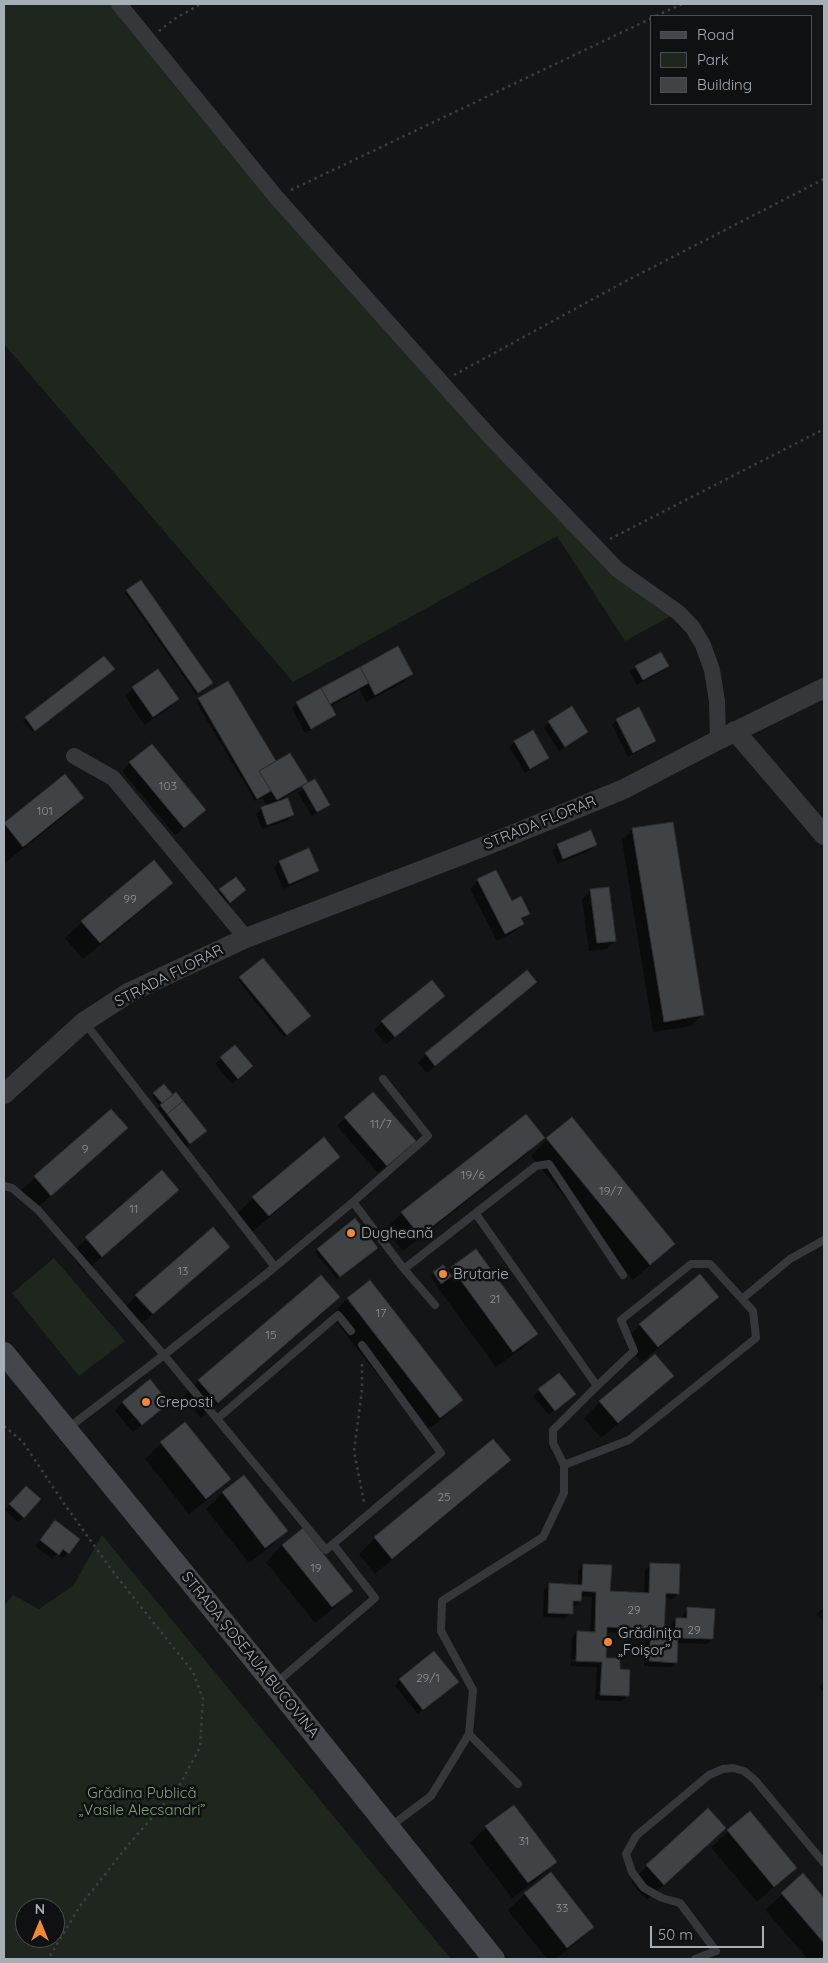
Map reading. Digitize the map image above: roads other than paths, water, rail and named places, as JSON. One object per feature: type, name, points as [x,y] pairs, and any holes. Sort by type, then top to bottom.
[{"type":"main road","name":"STRADA ȘOSEAUA BUCOVINA","points":[[4,1352],[274,1684],[494,1959]]},
{"type":"street","points":[[118,4],[276,197],[492,440],[618,570],[679,613],[694,628],[703,645],[712,670],[717,702],[726,736],[824,835]]},
{"type":"street","name":"STRADA FLORAR","points":[[4,1094],[84,1022],[130,992],[246,938],[485,846],[624,789],[824,688]]},
{"type":"street","points":[[74,756],[113,778],[246,938]]},
{"type":"lane","points":[[84,1022],[274,1267]]},
{"type":"lane","points":[[66,1429],[164,1355],[274,1267],[353,1202],[428,1136],[383,1079]]},
{"type":"lane","points":[[404,1269],[536,1166],[549,1164],[623,1275]]},
{"type":"lane","points":[[4,1186],[12,1188],[38,1210],[164,1355],[326,1550],[441,1453],[364,1348]]},
{"type":"lane","points":[[353,1202],[404,1269],[435,1305]]},
{"type":"lane","points":[[476,1214],[597,1386]]},
{"type":"lane","points":[[742,1299],[790,1259],[824,1240]]},
{"type":"lane","points":[[389,1827],[431,1796],[469,1734],[473,1690],[441,1631],[442,1601],[543,1537],[564,1493],[564,1465],[553,1444],[553,1430],[634,1351],[621,1320],[690,1264],[710,1264],[753,1311],[756,1338],[629,1440],[564,1465]]},
{"type":"lane","points":[[218,1419],[338,1315],[351,1331]]},
{"type":"lane","points":[[274,1684],[375,1598],[333,1544]]},
{"type":"lane","points":[[469,1734],[518,1784]]},
{"type":"lane","points":[[695,1959],[716,1951],[680,1903],[662,1898],[644,1888],[632,1872],[626,1854],[636,1836],[709,1775],[723,1769],[733,1768],[744,1771],[755,1780],[824,1863]]},
{"type":"place","name":"Dugheană","points":[[351,1233]]},
{"type":"place","name":"Brutarie","points":[[443,1274]]},
{"type":"place","name":"Creposti","points":[[146,1402]]},
{"type":"place","name":"Grădinița „Foișor”","points":[[608,1642]]},
{"type":"park label","name":"Grădina Publică „Vasile Alecsandri”","points":[[142,1802]]}]
